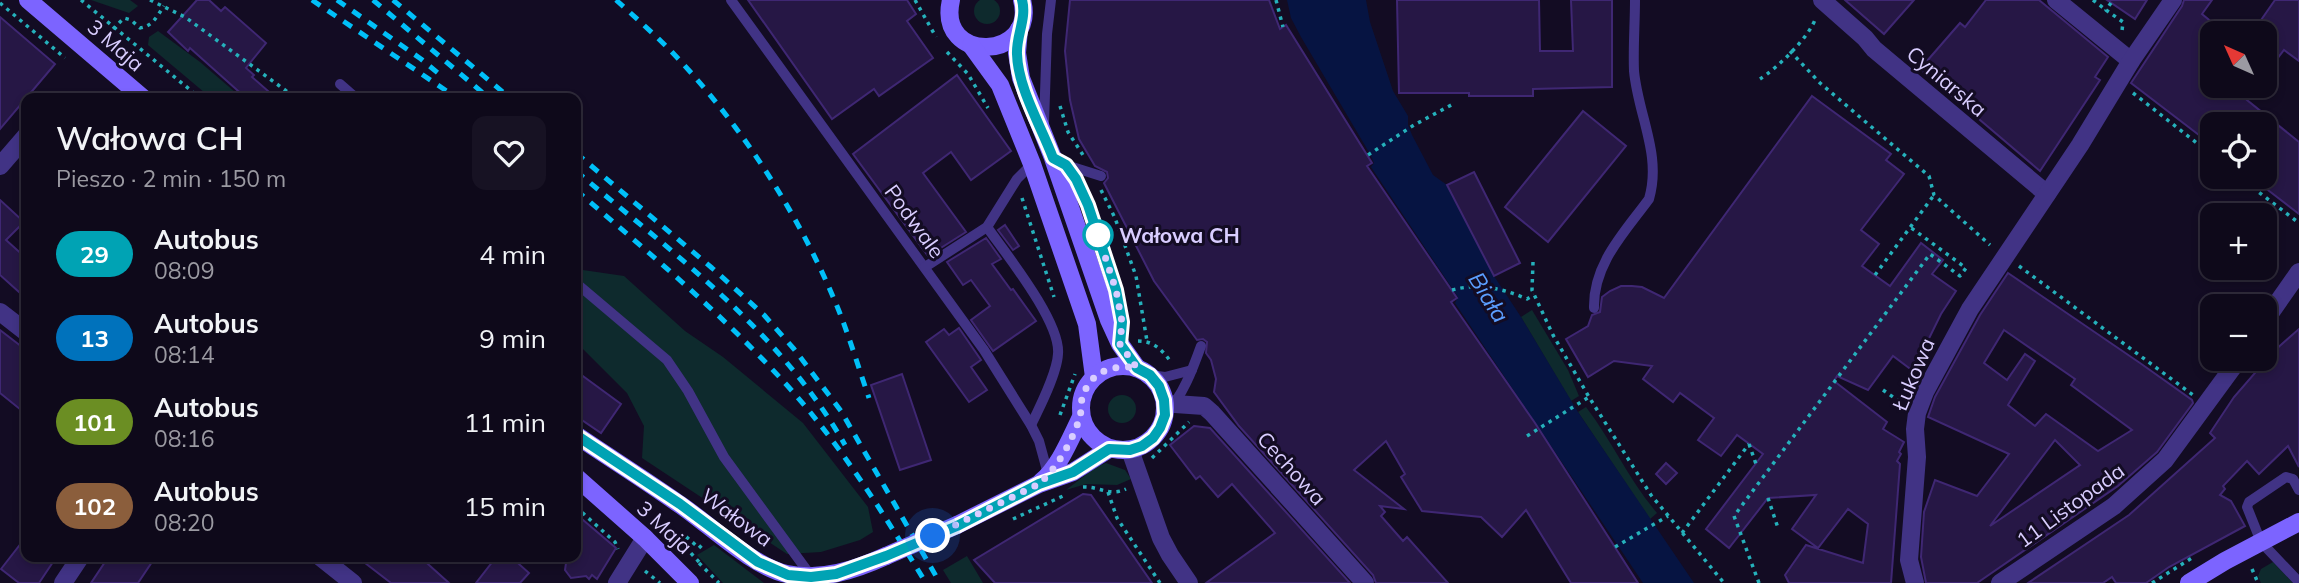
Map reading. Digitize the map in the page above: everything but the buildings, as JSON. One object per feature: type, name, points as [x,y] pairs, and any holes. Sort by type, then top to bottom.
[{"type":"street","name":"3 Maja","points":[[28,0],[137,93]]},
{"type":"street","points":[[951,0],[949,19],[961,39],[971,45],[981,48],[1003,44],[1019,29]]},
{"type":"street","points":[[1022,0],[1023,17],[1017,53],[1021,78],[1043,131],[1060,161],[1109,320],[1120,344],[1162,393],[1170,409]]},
{"type":"street","points":[[2056,0],[2131,61]]},
{"type":"street","name":"Łukowa","points":[[1915,583],[1909,561],[1917,457],[1917,413],[1956,332],[2173,0]]},
{"type":"street","name":"Cyniarska","points":[[1819,7],[1874,49],[2047,194]]},
{"type":"street","points":[[971,45],[1000,85],[1032,164],[1087,324],[1094,377]]},
{"type":"street","points":[[0,166],[21,142]]},
{"type":"street","points":[[2277,309],[2293,292],[2299,272]]},
{"type":"street","points":[[0,312],[21,328]]},
{"type":"street","points":[[1143,372],[1122,366],[1107,369],[1094,377],[1085,388],[1080,402],[1081,417],[1091,436],[1109,449],[1130,450],[1142,446],[1153,438],[1170,409]]},
{"type":"street","name":"11 Listopada","points":[[2000,583],[2114,506],[2165,460],[2231,371]]},
{"type":"street","points":[[1170,409],[1204,406],[1212,413]]},
{"type":"street","name":"Cechowa","points":[[1212,413],[1365,583]]},
{"type":"street","points":[[1044,480],[1067,447],[1081,417]]},
{"type":"street","name":"Wałowa","points":[[581,438],[680,504],[758,562],[788,575],[811,577],[863,575],[886,556],[957,526],[1044,480],[1073,472],[1109,449]]},
{"type":"street","points":[[1130,450],[1161,538],[1189,583]]},
{"type":"street","name":"3 Maja","points":[[581,481],[645,538],[690,583]]},
{"type":"street","points":[[2189,583],[2299,522]]},
{"type":"street","points":[[617,583],[645,538]]},
{"type":"street","points":[[63,583],[77,562]]},
{"type":"street","points":[[327,562],[354,583]]},
{"type":"lane","name":"Podwale","points":[[730,0],[984,350],[1040,441],[1044,480]]},
{"type":"lane","points":[[1043,131],[1051,0]]},
{"type":"lane","points":[[1594,307],[1599,272],[1648,199],[1652,187],[1652,159],[1634,72],[1636,0]]},
{"type":"lane","points":[[340,84],[350,93]]},
{"type":"lane","points":[[1060,161],[1101,176]]},
{"type":"lane","points":[[925,267],[987,227],[1017,179],[1032,164]]},
{"type":"lane","points":[[987,227],[1048,314],[1059,352],[1044,397],[1031,425]]},
{"type":"lane","points":[[581,287],[667,360],[688,391],[724,457],[811,577]]},
{"type":"lane","points":[[1170,409],[1192,370],[1201,346]]},
{"type":"lane","points":[[1143,372],[1165,377],[1192,370]]},
{"type":"lane","points":[[2299,490],[2293,479],[2286,477],[2249,502],[2247,508],[2261,542],[2299,582]]},
{"type":"path","points":[[81,0],[194,93]]},
{"type":"path","points":[[1276,0],[1283,27]]},
{"type":"path","points":[[2093,0],[2106,10]]},
{"type":"path","points":[[153,1],[185,17],[289,93]]},
{"type":"path","points":[[0,3],[70,63]]},
{"type":"path","points":[[113,29],[124,18],[140,28],[147,27],[164,6]]},
{"type":"path","points":[[1760,79],[1770,73],[1813,26],[1819,7]]},
{"type":"path","points":[[1790,51],[1820,83],[1929,176],[1934,195],[2006,256],[2110,331],[2206,406]]},
{"type":"path","points":[[968,75],[994,118]]},
{"type":"path","points":[[2132,92],[2200,146]]},
{"type":"path","points":[[1369,155],[1414,125],[1455,103]]},
{"type":"path","points":[[1017,179],[1056,303]]},
{"type":"path","points":[[2255,189],[2299,223]]},
{"type":"path","points":[[1875,275],[1934,195]]},
{"type":"path","points":[[1759,583],[1734,516],[1930,254],[1960,276],[1966,268],[1910,227]]},
{"type":"path","points":[[1533,262],[1534,295],[1553,335],[1589,397],[1651,495],[1724,583]]},
{"type":"path","points":[[1452,290],[1480,285],[1527,299],[1534,295]]},
{"type":"path","points":[[1059,419],[1078,366]]},
{"type":"path","points":[[1883,390],[1899,403]]},
{"type":"path","points":[[1527,436],[1589,397]]},
{"type":"path","points":[[1077,488],[1089,487],[1118,492],[1154,477],[1150,465],[1153,458],[1195,417],[1212,413]]},
{"type":"path","points":[[1529,426],[1533,432]]},
{"type":"path","points":[[1682,533],[1749,444],[1756,464]]},
{"type":"path","points":[[1108,492],[1117,518],[1160,583]]},
{"type":"path","points":[[1008,522],[1068,493]]},
{"type":"path","points":[[1768,498],[1778,528]]},
{"type":"path","points":[[1615,547],[1668,516]]},
{"type":"path","points":[[688,537],[683,534],[678,541],[699,562]]},
{"type":"path","points":[[2252,569],[2258,583]]},
{"type":"green space","points":[[982,-1],[992,-1],[999,6],[999,16],[992,23],[982,23],[975,16],[975,6]]},
{"type":"green space","points":[[91,0],[130,0],[138,6],[129,13]]},
{"type":"green space","points":[[158,31],[236,93],[205,93],[148,45],[149,37]]},
{"type":"green space","points":[[581,270],[624,276],[685,331],[723,357],[803,423],[868,507],[873,532],[860,540],[821,552],[787,554],[642,458],[644,426],[627,393],[581,347]]},
{"type":"green space","points":[[1532,310],[1568,370],[1579,396],[1571,401],[1521,317]]},
{"type":"green space","points":[[1122,395],[1132,399],[1136,409],[1132,419],[1122,423],[1112,419],[1108,409],[1112,399]]},
{"type":"green space","points":[[1586,407],[1657,513],[1650,519],[1578,412]]},
{"type":"green space","points":[[1106,463],[1125,470],[1131,479],[1117,485],[1086,484],[1066,490],[1096,467]]},
{"type":"green space","points":[[714,545],[764,583],[723,583],[697,555]]},
{"type":"green space","points":[[967,556],[983,583],[951,583],[943,570]]},
{"type":"green space","points":[[2273,562],[2293,583],[2261,583],[2258,576],[2261,569]]},
{"type":"water","name":"Biała","points":[[1287,0],[1366,0],[1370,22],[1393,91],[1408,116],[1412,135],[1433,175],[1447,185],[1494,276],[1578,412],[1694,583],[1643,583],[1455,303],[1458,297],[1371,167],[1374,163],[1370,154],[1301,37],[1291,18]]},
{"type":"railway","points":[[312,0],[450,93]]},
{"type":"railway","points":[[337,0],[444,78]]},
{"type":"railway","points":[[373,0],[483,93]]},
{"type":"railway","points":[[393,0],[504,93]]},
{"type":"railway","points":[[616,0],[665,45],[722,110],[788,207],[824,276],[869,398]]},
{"type":"railway","points":[[581,157],[712,268],[764,315],[794,349],[841,411],[940,583]]},
{"type":"railway","points":[[581,175],[687,264],[757,330],[790,366],[845,445]]},
{"type":"railway","points":[[581,194],[709,307],[784,382],[842,454],[926,583]]},
{"type":"bus line","name":"29","points":[[581,438],[680,504],[758,562],[788,575],[811,577],[860,567],[957,526],[1039,484],[1073,472],[1109,449],[1130,450],[1153,438],[1165,415],[1159,386],[1150,375],[1137,368],[1120,344],[1122,322],[1116,290],[1088,205],[1066,165],[1053,158],[1021,78],[1017,53],[1023,17],[1022,0]]},
{"type":"place","name":"Wałowa CH","points":[[1098,235]]},
{"type":"route","points":[[933,536],[1039,484],[1049,475],[1067,447],[1081,417],[1080,402],[1085,388],[1094,377],[1107,369],[1122,366],[1137,368],[1120,344],[1122,322],[1116,290],[1095,226],[1098,235]]}]
